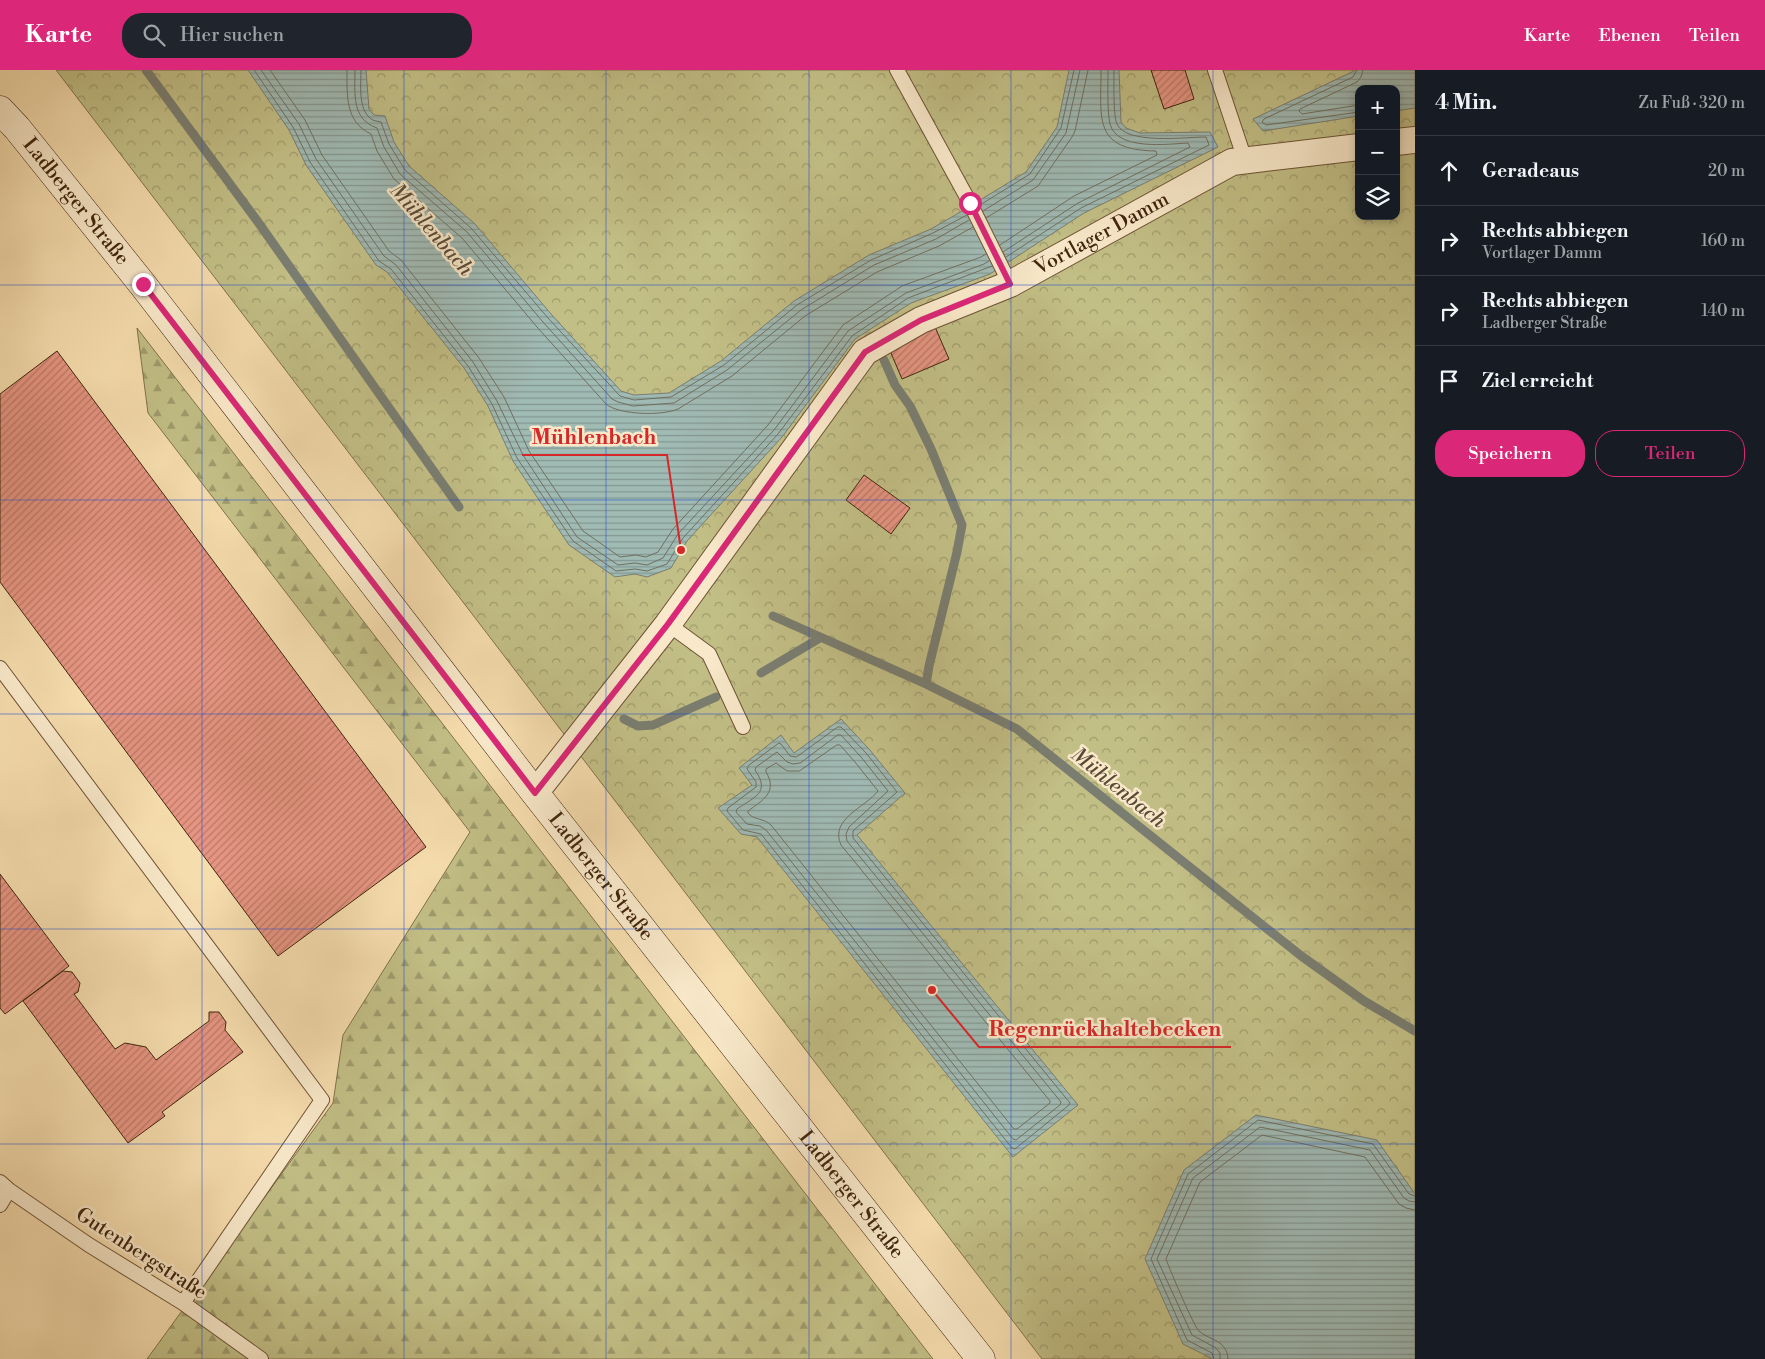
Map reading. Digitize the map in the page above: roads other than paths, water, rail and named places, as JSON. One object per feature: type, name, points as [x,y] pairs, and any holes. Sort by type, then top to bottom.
[{"type":"main road","name":"Ladberger Straße","points":[[6,122],[143,284],[535,793],[981,1359]]},
{"type":"street","points":[[1400,142],[1415,140]]},
{"type":"street","name":"Vortlager Damm","points":[[535,793],[668,624],[865,352],[921,320],[1232,162],[1243,154],[1355,147]]},
{"type":"lane","points":[[897,70],[970,203],[1006,276]]},
{"type":"lane","points":[[1216,71],[1243,154]]},
{"type":"lane","points":[[668,624],[709,654],[743,727]]},
{"type":"lane","points":[[0,668],[322,1100],[183,1303]]},
{"type":"lane","points":[[0,1205],[4,1186]]},
{"type":"lane","name":"Gutenbergstraße","points":[[4,1186],[89,1245],[183,1303],[260,1359]]},
{"type":"water","points":[[248,70],[366,70],[369,109],[374,115],[385,116],[394,142],[409,166],[475,224],[551,314],[621,391],[634,395],[669,393],[721,361],[794,301],[869,255],[931,229],[1026,172],[1057,127],[1069,70],[1119,70],[1121,122],[1126,128],[1140,133],[1210,132],[1218,147],[1084,213],[990,274],[911,303],[855,339],[782,437],[687,541],[671,568],[647,577],[635,574],[615,577],[569,545],[513,461],[488,406],[464,368],[387,272],[376,265],[306,165],[289,130]]},
{"type":"water","points":[[1356,70],[1415,70],[1415,108],[1400,110],[1400,85],[1355,85],[1355,117],[1263,131],[1253,119]]},
{"type":"water","points":[[841,719],[869,749],[905,793],[857,835],[1078,1105],[1013,1157],[757,837],[741,834],[718,808],[752,785],[739,768],[781,735],[794,753]]},
{"type":"water","points":[[1256,1115],[1377,1140],[1415,1194],[1415,1359],[1213,1359],[1183,1344],[1145,1259],[1184,1170]]},
{"type":"waterway","points":[[146,70],[258,222],[459,507]]},
{"type":"waterway","points":[[884,360],[895,385],[910,406],[931,449],[962,525],[926,684]]},
{"type":"waterway","name":"Mühlenbach","points":[[773,616],[926,684],[1017,729],[1300,955],[1364,1001],[1415,1031]]},
{"type":"waterway","points":[[761,673],[820,638]]},
{"type":"waterway","points":[[624,719],[638,726],[653,725],[716,697]]},
{"type":"place","name":"Mühlenbach","points":[[681,550]]},
{"type":"place","name":"Regenrückhaltebecken","points":[[932,990]]}]
